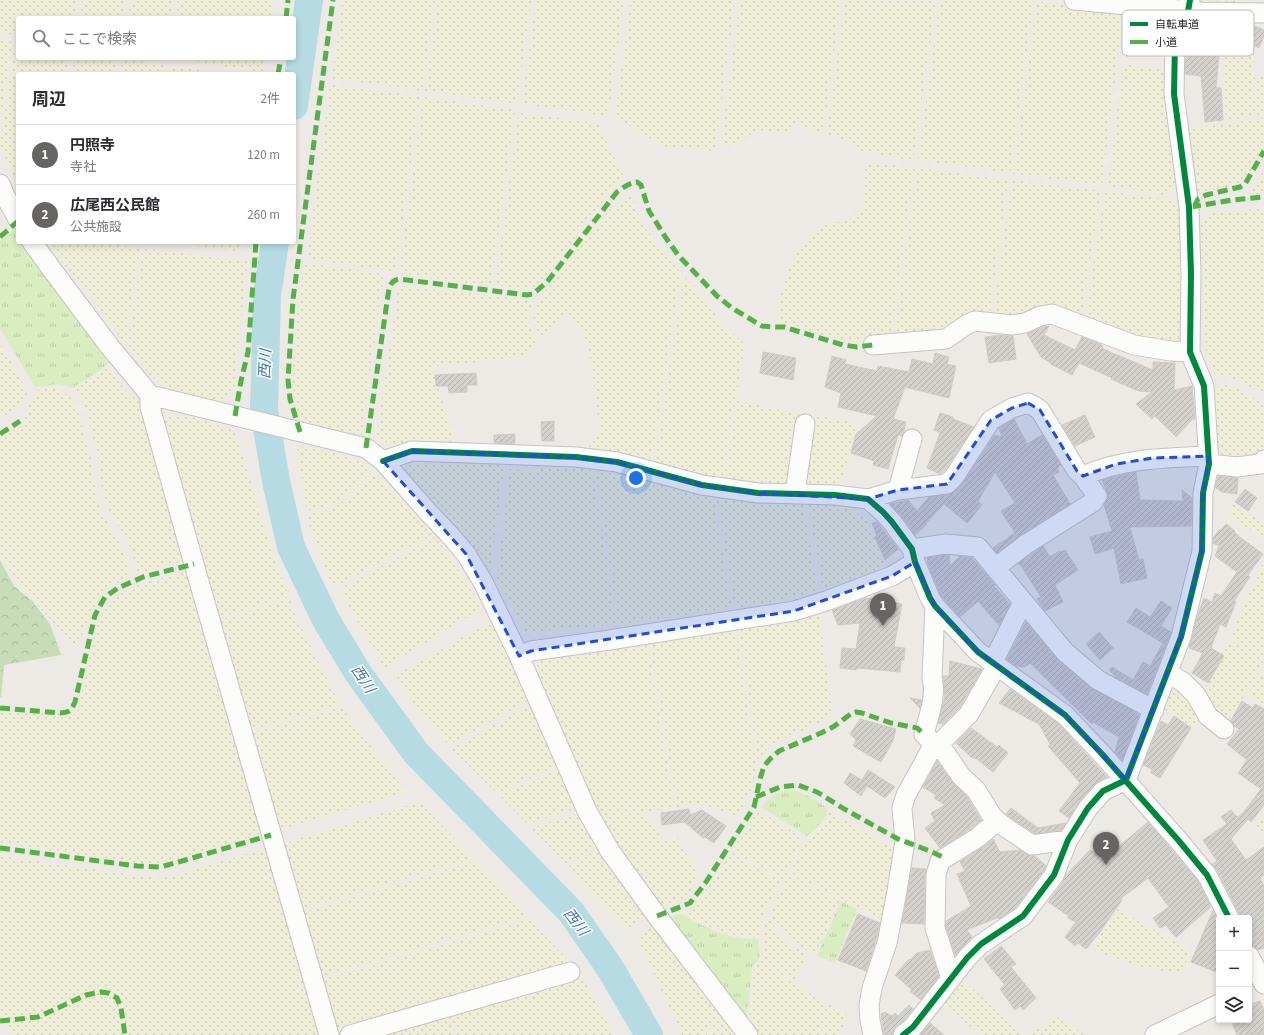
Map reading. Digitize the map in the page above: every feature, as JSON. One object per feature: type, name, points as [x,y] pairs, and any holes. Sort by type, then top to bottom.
[{"type":"street","points":[[1074,0],[1189,5],[1198,10]]},
{"type":"street","points":[[1254,13],[1264,13]]},
{"type":"street","points":[[903,1035],[912,1027],[966,958],[981,944],[1022,916],[1054,875],[1068,840],[1088,808],[1104,791],[1126,780],[1182,637],[1202,552],[1203,493],[1209,460],[1204,386],[1190,352],[1191,274],[1189,208],[1174,94],[1175,56]]},
{"type":"street","points":[[0,184],[16,215]]},
{"type":"street","points":[[33,244],[110,347],[150,395],[366,448],[383,461],[449,534],[466,554],[483,582],[519,656],[587,811],[610,851],[656,916],[748,1035]]},
{"type":"street","points":[[873,346],[946,340],[966,325],[975,321],[1012,325],[1026,323],[1040,316],[1052,314],[1134,345],[1171,351],[1190,352]]},
{"type":"street","points":[[150,395],[150,406],[194,564],[329,1035]]},
{"type":"street","points":[[383,461],[412,451],[576,457],[617,462],[702,485],[758,492],[835,495],[868,499],[898,490],[947,484],[954,476],[991,420],[1012,408],[1028,403],[1040,410],[1077,471],[1083,476],[1097,496],[1093,502],[1025,545],[995,568]]},
{"type":"street","points":[[795,493],[805,424]]},
{"type":"street","points":[[898,490],[912,440]]},
{"type":"street","points":[[1083,476],[1095,470],[1116,464],[1153,458],[1209,460],[1237,467],[1260,464],[1264,460]]},
{"type":"street","points":[[868,499],[892,522],[913,556],[930,598],[935,606],[978,652],[1065,715],[1126,780],[1207,875],[1227,915]]},
{"type":"street","points":[[519,656],[532,651],[794,611],[826,601],[892,576],[913,556],[946,544],[978,547],[1065,652],[1098,680],[1154,710]]},
{"type":"street","points":[[932,741],[969,714],[995,664],[1023,602]]},
{"type":"street","points":[[873,1035],[870,1020],[872,988],[887,943],[905,841],[902,808],[906,795],[932,741],[932,700],[934,684],[932,679],[935,606]]},
{"type":"street","points":[[1168,673],[1183,682],[1196,695],[1208,716],[1224,729]]},
{"type":"street","points":[[932,741],[961,776],[976,790],[992,816],[1002,826],[1032,845],[1068,840]]},
{"type":"street","points":[[951,978],[935,928],[936,875],[940,861],[976,838],[997,821]]},
{"type":"street","points":[[1252,964],[1260,984]]},
{"type":"street","points":[[350,1035],[570,972]]},
{"type":"street","points":[[1155,1035],[1216,1005]]},
{"type":"highlighted area","points":[[1028,403],[1040,410],[1077,471],[1083,476],[1116,464],[1153,458],[1209,456],[1203,493],[1202,551],[1181,637],[1126,780],[1065,715],[978,652],[935,606],[915,562],[892,576],[794,611],[531,651],[519,656],[466,554],[383,461],[412,451],[576,457],[617,462],[702,485],[758,493],[868,499],[898,490],[947,484],[991,420],[1012,408]]},
{"type":"green space","points":[[0,0],[77,0],[75,16],[16,16],[16,35],[0,33]]},
{"type":"green space","points":[[82,0],[126,0],[124,16],[80,16]]},
{"type":"green space","points":[[131,0],[172,0],[170,16],[128,16]]},
{"type":"green space","points":[[178,0],[273,0],[270,16],[175,16]]},
{"type":"green space","points":[[343,0],[435,0],[423,91],[332,78]]},
{"type":"green space","points":[[438,0],[531,0],[517,104],[425,91]]},
{"type":"green space","points":[[536,0],[624,0],[608,116],[522,104]]},
{"type":"green space","points":[[631,0],[735,0],[715,151],[663,146],[615,117]]},
{"type":"green space","points":[[740,0],[841,0],[823,134],[797,124],[784,134],[762,130],[749,135],[737,146],[721,145]]},
{"type":"green space","points":[[845,0],[936,1],[913,161],[857,150],[851,142],[827,134]]},
{"type":"green space","points":[[940,0],[1034,0],[1010,173],[918,160]]},
{"type":"green space","points":[[1197,0],[1236,0],[1240,8],[1201,6]]},
{"type":"green space","points":[[1037,1],[1122,14],[1102,185],[1013,174]]},
{"type":"green space","points":[[0,40],[12,42],[0,125]]},
{"type":"green space","points":[[15,44],[16,60],[68,60],[66,72],[16,72],[16,181],[0,145],[0,136]]},
{"type":"green space","points":[[1223,56],[1254,56],[1253,77],[1257,116],[1226,121]]},
{"type":"green space","points":[[74,60],[117,60],[115,72],[72,72]]},
{"type":"green space","points":[[121,60],[133,60],[164,65],[162,72],[119,72]]},
{"type":"green space","points":[[183,60],[265,60],[263,72]]},
{"type":"green space","points":[[1123,64],[1167,71],[1178,186],[1167,190],[1166,195],[1108,186]]},
{"type":"green space","points":[[170,66],[213,72],[168,72]]},
{"type":"green space","points":[[1254,77],[1264,77],[1264,115],[1258,116]]},
{"type":"green space","points":[[330,85],[420,96],[396,272],[307,259]]},
{"type":"green space","points":[[423,97],[515,110],[491,286],[399,273]]},
{"type":"green space","points":[[519,113],[597,123],[623,175],[543,280],[535,287],[526,290],[495,285]]},
{"type":"green space","points":[[1264,118],[1264,147],[1245,181],[1234,186],[1204,192],[1196,196],[1189,129]]},
{"type":"green space","points":[[866,162],[915,168],[891,340],[843,340],[778,321],[780,298],[788,270],[802,243],[823,224],[847,221],[863,206]]},
{"type":"green space","points":[[917,168],[1008,180],[989,316],[945,333],[893,340]]},
{"type":"green space","points":[[1264,169],[1264,194],[1250,194],[1254,188]]},
{"type":"green space","points":[[1012,180],[1101,191],[1081,318],[1027,315],[993,317]]},
{"type":"green space","points":[[1105,191],[1178,201],[1182,224],[1182,345],[1159,344],[1085,320]]},
{"type":"green space","points":[[628,197],[632,198],[642,224],[681,273],[653,455],[646,462],[584,453],[600,431],[589,349],[579,325],[565,312],[542,340],[534,324],[534,312],[539,298],[609,210]]},
{"type":"green space","points":[[1264,208],[1264,396],[1240,381],[1215,375],[1206,351],[1200,223],[1208,214]]},
{"type":"green space","points":[[15,229],[16,244],[26,244],[110,363],[73,388],[58,384],[35,387],[0,329],[0,241]]},
{"type":"green space","points":[[46,244],[112,244],[140,248],[125,345],[91,296]]},
{"type":"green space","points":[[183,244],[240,244],[238,251]]},
{"type":"green space","points":[[143,248],[248,262],[244,286],[235,386],[224,402],[167,388],[149,374],[127,345]]},
{"type":"green space","points":[[305,263],[384,274],[362,435],[360,439],[305,425],[300,420],[295,401],[292,378],[299,297]]},
{"type":"green space","points":[[684,276],[705,299],[720,322],[745,344],[722,483],[653,467]]},
{"type":"green space","points":[[401,286],[534,300],[529,315],[530,327],[538,343],[527,356],[432,367],[457,451],[403,446],[376,440],[398,290]]},
{"type":"green space","points":[[0,343],[27,391],[21,407],[0,418]]},
{"type":"green space","points":[[109,366],[124,389],[143,405],[187,560],[138,573],[131,548],[107,506],[102,488],[97,451],[84,405],[73,389]]},
{"type":"green space","points":[[1220,384],[1233,386],[1264,404],[1264,453],[1253,459],[1218,456],[1213,393]]},
{"type":"green space","points":[[46,387],[57,388],[65,393],[71,398],[77,408],[90,454],[97,501],[124,551],[131,577],[115,584],[105,591],[92,611],[77,648],[16,582],[0,555],[0,439],[25,423],[24,416],[30,401],[39,389]]},
{"type":"green space","points":[[737,400],[801,415],[789,481],[783,488],[723,483]]},
{"type":"green space","points":[[817,415],[857,424],[839,490],[807,489],[806,461]]},
{"type":"green space","points":[[189,416],[235,431],[270,546],[289,597],[218,618],[163,418]]},
{"type":"green space","points":[[297,445],[339,454],[364,463],[373,471],[353,491],[335,504],[315,510],[307,510]]},
{"type":"green space","points":[[505,463],[490,573],[483,561],[405,474],[406,464]]},
{"type":"green space","points":[[538,465],[593,470],[617,625],[526,632],[497,578],[510,469],[534,472]]},
{"type":"green space","points":[[595,470],[646,479],[697,494],[713,496],[732,608],[618,625]]},
{"type":"green space","points":[[373,474],[380,478],[433,535],[333,588],[310,527],[308,512],[316,513],[335,507],[353,493]]},
{"type":"green space","points":[[716,496],[803,503],[818,591],[772,602],[735,608]]},
{"type":"green space","points":[[808,503],[848,508],[868,520],[885,567],[823,590]]},
{"type":"green space","points":[[1234,504],[1264,523],[1264,539],[1228,515]]},
{"type":"green space","points":[[434,537],[446,550],[482,608],[384,668],[349,606],[343,587]]},
{"type":"green space","points":[[0,560],[14,586],[32,601],[50,624],[61,655],[4,665],[1,697],[0,697]]},
{"type":"green space","points":[[1264,561],[1264,664],[1230,637]]},
{"type":"green space","points":[[194,569],[263,833],[207,851],[170,861],[149,864],[0,842],[0,712],[77,714],[98,620],[112,600],[122,593],[143,583]]},
{"type":"green space","points":[[289,598],[295,615],[340,705],[250,730],[219,620]]},
{"type":"green space","points":[[819,612],[833,716],[769,746],[758,762],[738,625]]},
{"type":"green space","points":[[492,621],[528,701],[449,745],[418,710],[396,675]]},
{"type":"green space","points":[[736,626],[756,763],[753,789],[737,817],[705,806],[687,805],[677,808],[649,640]]},
{"type":"green space","points":[[1229,638],[1263,666],[1226,725],[1201,696]]},
{"type":"green space","points":[[647,640],[675,808],[599,817],[537,676],[538,659]]},
{"type":"green space","points":[[1264,668],[1264,707],[1247,695]]},
{"type":"green space","points":[[1168,681],[1178,684],[1202,716],[1195,729],[1159,706]]},
{"type":"green space","points":[[529,705],[557,767],[497,793],[451,749]]},
{"type":"green space","points":[[341,707],[406,792],[278,830],[251,732]]},
{"type":"green space","points":[[559,769],[578,808],[528,824],[499,795]]},
{"type":"green space","points":[[791,790],[816,800],[828,810],[822,821],[807,836],[761,807],[774,795]]},
{"type":"green space","points":[[420,802],[473,859],[300,910],[282,844]]},
{"type":"green space","points":[[758,810],[803,838],[784,881],[732,850]]},
{"type":"green space","points":[[830,811],[901,854],[888,923],[841,900],[790,872],[799,852],[810,836],[828,817]]},
{"type":"green space","points":[[581,812],[598,847],[567,865],[531,828]]},
{"type":"green space","points":[[643,812],[664,841],[677,837],[699,877],[690,892],[681,900],[670,906],[660,905],[616,850],[599,818]]},
{"type":"green space","points":[[1264,812],[1264,832],[1255,827]]},
{"type":"green space","points":[[270,847],[323,1035],[12,1035],[3,1017],[0,1017],[0,856],[162,879]]},
{"type":"green space","points":[[599,848],[647,913],[644,918],[628,930],[568,867]]},
{"type":"green space","points":[[731,852],[781,882],[765,911],[758,937],[754,938],[727,934],[682,912],[688,910],[696,903]]},
{"type":"green space","points":[[474,861],[529,916],[319,978],[301,913]]},
{"type":"green space","points":[[789,873],[840,901],[816,955],[795,943],[776,925],[770,913]]},
{"type":"green space","points":[[841,901],[857,910],[835,963],[817,956]]},
{"type":"green space","points":[[1118,909],[1191,951],[1181,974],[1142,967],[1095,952],[1094,945]]},
{"type":"green space","points":[[677,914],[681,914],[708,928],[727,935],[747,939],[758,939],[760,957],[752,967],[747,1020],[670,919]]},
{"type":"green space","points":[[769,916],[775,928],[793,946],[807,955],[793,982],[775,970],[762,956],[763,936]]},
{"type":"green space","points":[[530,919],[571,964],[334,1032],[320,980]]},
{"type":"green space","points":[[656,927],[727,1018],[702,1035],[682,1035],[638,939],[650,929]]},
{"type":"green space","points":[[762,958],[765,964],[774,972],[834,1008],[819,1035],[759,1035],[749,1021],[754,968]]},
{"type":"green space","points":[[577,977],[583,979],[614,1035],[456,1035],[448,1013]]},
{"type":"green space","points":[[959,977],[1025,1035],[981,1035],[938,1001]]},
{"type":"green space","points":[[835,1008],[849,1016],[838,1035],[820,1035]]},
{"type":"green space","points":[[446,1014],[454,1035],[374,1035]]},
{"type":"green space","points":[[1059,1017],[1085,1035],[1028,1035]]},
{"type":"green space","points":[[728,1020],[740,1035],[705,1035]]},
{"type":"building","points":[[1254,26],[1264,30],[1264,36],[1259,48],[1254,46]]},
{"type":"building","points":[[1186,56],[1219,56],[1216,88],[1221,88],[1223,120],[1205,122],[1201,76],[1185,74]]},
{"type":"building","points":[[1049,326],[1044,335],[1075,350],[1082,337],[1102,345],[1103,349],[1153,370],[1153,362],[1175,363],[1174,390],[1192,386],[1195,419],[1192,419],[1176,437],[1155,416],[1152,419],[1136,404],[1152,392],[1138,391],[1079,363],[1072,375],[1051,364],[1041,357],[1027,334]]},
{"type":"building","points":[[1001,335],[1013,336],[1016,359],[989,363],[985,337]]},
{"type":"building","points":[[763,352],[796,358],[793,380],[760,373]]},
{"type":"building","points":[[935,353],[949,357],[947,364],[956,366],[949,398],[905,387],[893,419],[906,422],[902,436],[898,435],[888,469],[873,465],[874,461],[851,453],[856,434],[877,416],[838,407],[841,393],[825,387],[832,356],[846,360],[845,364],[877,371],[878,366],[909,372],[912,359],[933,364]]},
{"type":"building","points":[[476,373],[477,385],[467,385],[467,392],[449,393],[448,386],[436,386],[435,375]]},
{"type":"building","points":[[940,413],[953,417],[953,419],[974,427],[945,470],[940,474],[927,468],[940,433],[934,430]]},
{"type":"building","points":[[1085,415],[1095,437],[1075,446],[1062,425]]},
{"type":"building","points":[[1014,419],[1027,444],[1042,435],[1061,465],[1057,468],[1059,472],[1053,475],[1070,504],[1019,536],[997,553],[993,548],[1015,533],[1001,511],[1015,503],[995,472],[978,501],[982,505],[967,523],[944,504],[926,523],[926,525],[915,535],[901,515],[890,504],[908,500],[917,511],[929,497],[948,495],[954,492],[963,483],[995,435],[1002,437],[999,428]]},
{"type":"building","points":[[554,421],[554,441],[542,441],[541,422]]},
{"type":"building","points":[[515,434],[515,444],[494,443],[494,435]]},
{"type":"building","points":[[1136,472],[1140,500],[1183,501],[1182,490],[1192,498],[1191,526],[1130,527],[1139,560],[1143,559],[1147,578],[1121,584],[1114,548],[1095,554],[1090,537],[1112,531],[1104,505],[1108,495],[1102,480]]},
{"type":"building","points":[[1218,476],[1238,478],[1237,494],[1222,492],[1215,487]]},
{"type":"building","points":[[1245,489],[1257,498],[1248,511],[1235,502]]},
{"type":"building","points":[[877,522],[898,549],[885,560],[875,537],[877,536],[872,523]]},
{"type":"building","points":[[1226,524],[1241,538],[1263,554],[1248,575],[1250,577],[1234,601],[1236,602],[1226,627],[1220,624],[1211,648],[1224,656],[1208,683],[1192,673],[1203,653],[1189,648],[1204,598],[1212,602],[1215,593],[1221,596],[1237,572],[1215,556],[1219,546],[1213,543],[1213,538]]},
{"type":"building","points":[[1043,546],[1050,557],[1059,551],[1065,550],[1078,570],[1055,585],[1063,602],[1045,611],[1037,599],[1041,597],[1020,564],[1018,564]]},
{"type":"building","points":[[949,555],[950,566],[960,556],[972,558],[1010,604],[999,625],[978,601],[960,617],[944,599],[940,593],[927,558]]},
{"type":"building","points":[[866,598],[902,604],[894,647],[905,648],[904,660],[901,660],[900,672],[840,668],[842,648],[856,649],[860,623],[838,625],[832,610]]},
{"type":"building","points":[[1161,601],[1172,608],[1161,626],[1171,632],[1147,694],[1116,677],[1109,670],[1112,667],[1133,680],[1143,662],[1150,666],[1163,643],[1127,622],[1136,608],[1150,617]]},
{"type":"building","points":[[1026,622],[1057,659],[1091,688],[1139,715],[1122,760],[1115,752],[1119,737],[1093,722],[1092,724],[1030,663],[1025,667],[1016,666],[1007,659]]},
{"type":"building","points":[[1099,632],[1113,648],[1100,660],[1086,644]]},
{"type":"building","points":[[950,661],[982,669],[960,707],[943,724],[938,723],[944,700],[943,676],[949,676]]},
{"type":"building","points":[[1010,689],[1058,723],[1107,777],[1095,784],[1080,801],[1069,818],[1059,811],[1080,783],[1048,746],[1050,744],[1039,724],[999,703]]},
{"type":"building","points":[[910,698],[921,700],[920,708]]},
{"type":"building","points":[[1242,701],[1253,708],[1255,704],[1264,709],[1264,805],[1251,822],[1248,819],[1231,839],[1246,860],[1264,847],[1264,875],[1260,878],[1264,886],[1264,948],[1258,950],[1252,946],[1252,915],[1239,915],[1217,870],[1212,864],[1217,861],[1203,840],[1227,824],[1221,817],[1231,810],[1237,817],[1243,813],[1261,789],[1238,773],[1247,760],[1227,744],[1239,729],[1234,726],[1231,720]]},
{"type":"building","points":[[1174,716],[1191,728],[1160,778],[1151,773],[1152,769],[1143,765],[1161,721],[1168,725]]},
{"type":"building","points":[[860,719],[896,729],[893,741],[881,762],[853,746],[856,740],[850,734]]},
{"type":"building","points":[[971,728],[997,747],[999,745],[1008,753],[993,772],[977,759],[971,757],[956,743]]},
{"type":"building","points":[[937,761],[952,782],[967,797],[981,820],[970,829],[940,848],[925,828],[935,821],[931,813],[945,805],[934,798],[936,795],[923,787]]},
{"type":"building","points":[[868,770],[895,787],[885,798],[867,786],[861,796],[844,783],[850,773],[862,780]]},
{"type":"building","points":[[1011,808],[1038,828],[1066,823],[1061,830],[1035,834],[1006,814]]},
{"type":"building","points":[[689,809],[690,815],[702,810],[726,826],[714,843],[705,837],[703,838],[685,822],[662,825],[661,813]]},
{"type":"building","points":[[1148,822],[1198,881],[1211,907],[1176,937],[1166,925],[1160,928],[1153,918],[1169,907],[1148,878],[1120,899],[1122,900],[1100,932],[1086,949],[1078,943],[1075,946],[1065,937],[1076,922],[1068,918],[1069,916],[1048,902],[1063,882],[1065,876],[1090,850],[1093,852],[1106,839],[1116,849]]},
{"type":"building","points":[[993,839],[1000,852],[1020,850],[1026,854],[1035,856],[1046,866],[1015,908],[999,919],[999,917],[967,930],[972,937],[955,955],[946,926],[946,921],[971,906],[957,874],[965,871],[960,862]]},
{"type":"building","points":[[912,868],[926,869],[924,924],[902,923]]},
{"type":"building","points":[[1213,910],[1216,916],[1216,972],[1191,962]]},
{"type":"building","points":[[858,914],[880,923],[866,971],[838,960]]},
{"type":"building","points":[[1001,946],[1016,964],[1011,967],[1036,998],[1023,1010],[1020,1006],[1015,1010],[1000,989],[1005,985],[984,959]]},
{"type":"building","points":[[930,950],[939,976],[921,1000],[895,975],[909,959],[910,960],[917,953]]},
{"type":"building","points":[[1260,1001],[1264,1010],[1264,1035],[1237,1035],[1232,1023],[1252,1023],[1252,1004]]},
{"type":"building","points":[[909,1005],[913,1009],[896,1027],[892,1035],[884,1035],[881,1014],[885,1012],[892,1016],[895,1013],[898,1016]]},
{"type":"building","points":[[930,1023],[944,1035],[920,1035]]},
{"type":"waterway","name":"西川","points":[[296,92],[309,0]]},
{"type":"waterway","name":"西川","points":[[275,244],[267,296],[264,410],[276,481],[291,547],[326,620],[358,673],[416,753],[571,912],[610,968],[649,1035]]},
{"type":"marked path","points":[[286,16],[288,0]]},
{"type":"marked path","points":[[300,432],[290,399],[288,380],[293,299],[333,0]]},
{"type":"marked path","points":[[278,72],[281,60]]},
{"type":"marked path","points":[[1194,207],[1198,199],[1206,195],[1240,187],[1245,184],[1264,151]]},
{"type":"marked path","points":[[366,448],[389,288],[395,280],[399,279],[527,295],[533,294],[547,282],[617,192],[637,182],[641,185],[649,211],[678,255],[717,296],[732,308],[762,326],[784,327],[843,345],[857,347],[873,345]]},
{"type":"marked path","points":[[1191,207],[1232,200],[1264,197]]},
{"type":"marked path","points":[[0,237],[16,223]]},
{"type":"marked path","points":[[235,416],[248,352],[256,244]]},
{"type":"marked path","points":[[0,434],[20,421]]},
{"type":"marked path","points":[[0,708],[60,713],[70,710],[75,702],[95,615],[105,597],[118,588],[143,577],[194,564]]},
{"type":"marked path","points":[[657,916],[690,903],[706,882],[754,807],[764,766],[779,751],[833,727],[852,713],[856,712],[891,723],[917,728],[924,734]]},
{"type":"marked path","points":[[756,797],[780,787],[798,785],[817,792],[898,839],[945,858]]},
{"type":"marked path","points":[[0,848],[137,866],[161,867],[271,835]]},
{"type":"marked path","points":[[0,1021],[38,1017],[86,995],[101,992],[108,993],[117,998],[121,1008],[125,1035]]},
{"type":"cycle path","points":[[1188,10],[1190,0]]},
{"type":"cycle path","points":[[903,1035],[913,1027],[967,958],[981,944],[1023,916],[1054,875],[1068,840],[1088,808],[1103,791],[1126,780],[1181,637],[1202,551],[1203,493],[1209,464],[1204,386],[1190,352],[1191,274],[1189,207],[1174,94],[1175,56]]},
{"type":"cycle path","points":[[383,461],[412,451],[576,457],[617,462],[702,485],[758,493],[835,495],[868,499],[892,522],[912,549],[915,562],[930,598],[935,606],[978,652],[1065,715],[1102,754],[1207,875],[1227,915]]},
{"type":"place","name":"円照寺","points":[[883,626]]},
{"type":"place","name":"広尾西公民館","points":[[1106,865]]}]
